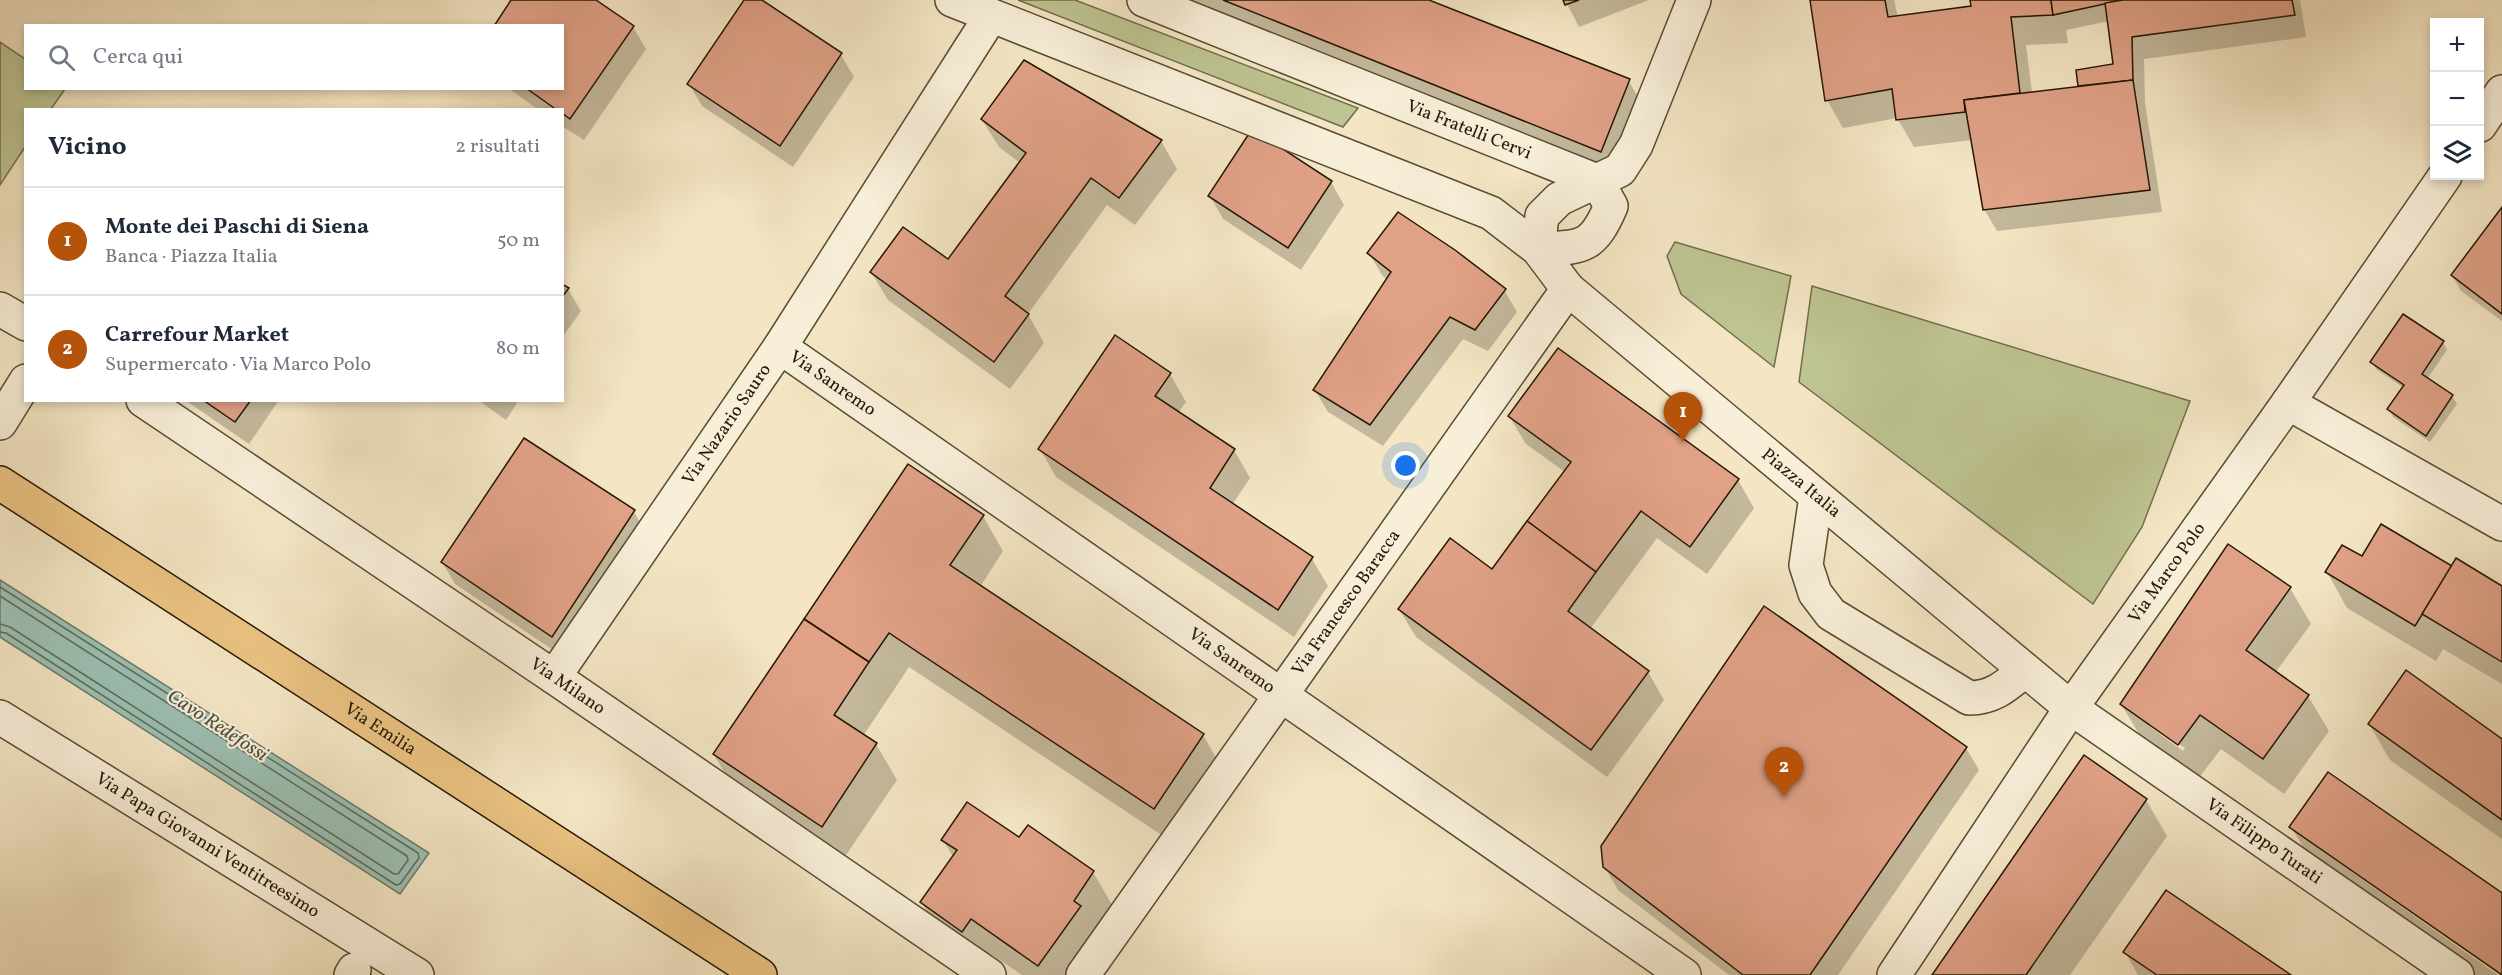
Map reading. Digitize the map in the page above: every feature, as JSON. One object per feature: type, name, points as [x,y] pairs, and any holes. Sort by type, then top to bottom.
[{"type":"main road","name":"Via Emilia","points":[[0,483],[760,975]]},
{"type":"street","points":[[952,0],[1491,213],[1538,249],[1579,247],[1600,230],[1611,206],[1597,181]]},
{"type":"street","name":"Via Fratelli Cervi","points":[[1144,0],[1597,181]]},
{"type":"street","points":[[1538,249],[1542,216],[1559,199],[1620,170],[1636,145],[1694,0]]},
{"type":"street","name":"Via Nazario Sauro","points":[[554,676],[780,347],[991,16]]},
{"type":"street","points":[[2484,119],[2502,92]]},
{"type":"street","name":"Via Marco Polo","points":[[1894,975],[2071,708],[2288,403],[2442,180]]},
{"type":"street","name":"Piazza Italia","points":[[1538,249],[1568,289],[2071,708]]},
{"type":"street","name":"Via Francesco Baracca","points":[[1083,975],[1568,289]]},
{"type":"street","points":[[0,309],[24,323]]},
{"type":"street","name":"Via Sanremo","points":[[780,347],[1684,975]]},
{"type":"street","points":[[0,423],[24,384]]},
{"type":"street","name":"Via Milano","points":[[146,402],[554,676],[989,975]]},
{"type":"street","points":[[2288,403],[2498,515]]},
{"type":"street","points":[[1816,496],[1806,565],[1815,593],[1831,614],[1969,698],[1983,698],[2000,691],[2025,670]]},
{"type":"street","name":"Via Filippo Turati","points":[[2071,708],[2457,975]]},
{"type":"street","name":"Via Papa Giovanni Ventitreesimo","points":[[0,717],[417,975]]},
{"type":"green space","points":[[1018,0],[1075,0],[1358,108],[1343,127]]},
{"type":"green space","points":[[0,42],[24,58],[24,90],[64,90],[52,108],[24,108],[24,149],[0,185]]},
{"type":"green space","points":[[1675,242],[1791,276],[1774,367],[1681,294],[1667,256]]},
{"type":"green space","points":[[1812,286],[2190,401],[2142,527],[2093,604],[1799,382]]},
{"type":"water","name":"Cavo Redefossi","points":[[0,580],[429,853],[400,894],[0,637]]},
{"type":"building","points":[[511,0],[596,0],[634,26],[570,119],[564,114],[564,108],[554,108],[529,90],[564,90],[564,24],[495,24]]},
{"type":"building","points":[[744,0],[762,0],[842,53],[780,146],[687,84]]},
{"type":"building","points":[[1223,0],[1429,0],[1630,79],[1601,152]]},
{"type":"building","points":[[1563,0],[1579,0],[1565,5]]},
{"type":"building","points":[[1810,0],[1885,0],[1888,17],[1971,6],[1970,0],[2051,0],[2053,15],[2011,17],[2020,93],[1964,100],[1965,112],[1896,120],[1892,89],[1825,101]]},
{"type":"building","points":[[2051,0],[2123,0],[2053,15]]},
{"type":"building","points":[[2123,0],[2292,0],[2295,15],[2132,37],[2133,80],[2078,86],[2076,70],[2113,64],[2105,3]]},
{"type":"building","points":[[1024,60],[1162,140],[1119,198],[1091,178],[1005,296],[1029,314],[994,362],[870,272],[903,227],[948,259],[1026,153],[981,119]]},
{"type":"building","points":[[2133,80],[2150,190],[1983,210],[1964,100]]},
{"type":"building","points":[[1252,129],[1332,181],[1288,248],[1208,196]]},
{"type":"building","points":[[2502,207],[2502,314],[2451,275]]},
{"type":"building","points":[[1398,212],[1455,250],[1506,289],[1475,330],[1450,317],[1370,425],[1313,390],[1391,272],[1367,253]]},
{"type":"building","points":[[564,285],[569,288],[564,294]]},
{"type":"building","points":[[2403,314],[2444,341],[2422,374],[2453,395],[2426,436],[2387,409],[2404,385],[2370,362]]},
{"type":"building","points":[[1115,335],[1171,373],[1155,396],[1235,449],[1210,488],[1313,557],[1278,610],[1038,449]]},
{"type":"building","points":[[1558,348],[1739,479],[1690,547],[1641,511],[1596,572],[1527,521],[1571,462],[1508,416]]},
{"type":"building","points":[[206,402],[250,402],[235,422]]},
{"type":"building","points":[[524,438],[635,510],[552,637],[441,562]]},
{"type":"building","points":[[908,464],[984,515],[950,565],[1204,734],[1154,809],[889,633],[869,662],[804,619]]},
{"type":"building","points":[[1527,521],[1596,572],[1568,611],[1649,671],[1591,750],[1398,609],[1450,538],[1492,569]]},
{"type":"building","points":[[2381,524],[2452,566],[2415,626],[2325,572],[2342,545],[2362,556]]},
{"type":"building","points":[[2228,544],[2291,587],[2246,650],[2309,695],[2263,759],[2200,715],[2178,745],[2120,704]]},
{"type":"building","points":[[2456,558],[2502,586],[2502,662],[2422,614]]},
{"type":"building","points":[[1764,606],[1967,747],[1810,975],[1743,975],[1603,867],[1601,846]]},
{"type":"building","points":[[804,619],[869,662],[834,715],[877,743],[822,827],[713,754]]},
{"type":"building","points":[[2406,670],[2502,739],[2502,820],[2368,724]]},
{"type":"building","points":[[2084,755],[2147,799],[2026,975],[1932,975]]},
{"type":"building","points":[[2328,772],[2502,893],[2502,975],[2289,827]]},
{"type":"building","points":[[967,802],[1019,837],[1028,825],[1094,871],[1074,901],[1081,906],[1038,966],[971,919],[962,932],[920,902],[957,850],[941,840]]},
{"type":"building","points":[[2166,890],[2291,975],[2157,975],[2123,952]]},
{"type":"place","name":"Monte dei Paschi di Siena","points":[[1683,442]]},
{"type":"place","name":"Carrefour Market","points":[[1784,797]]}]
